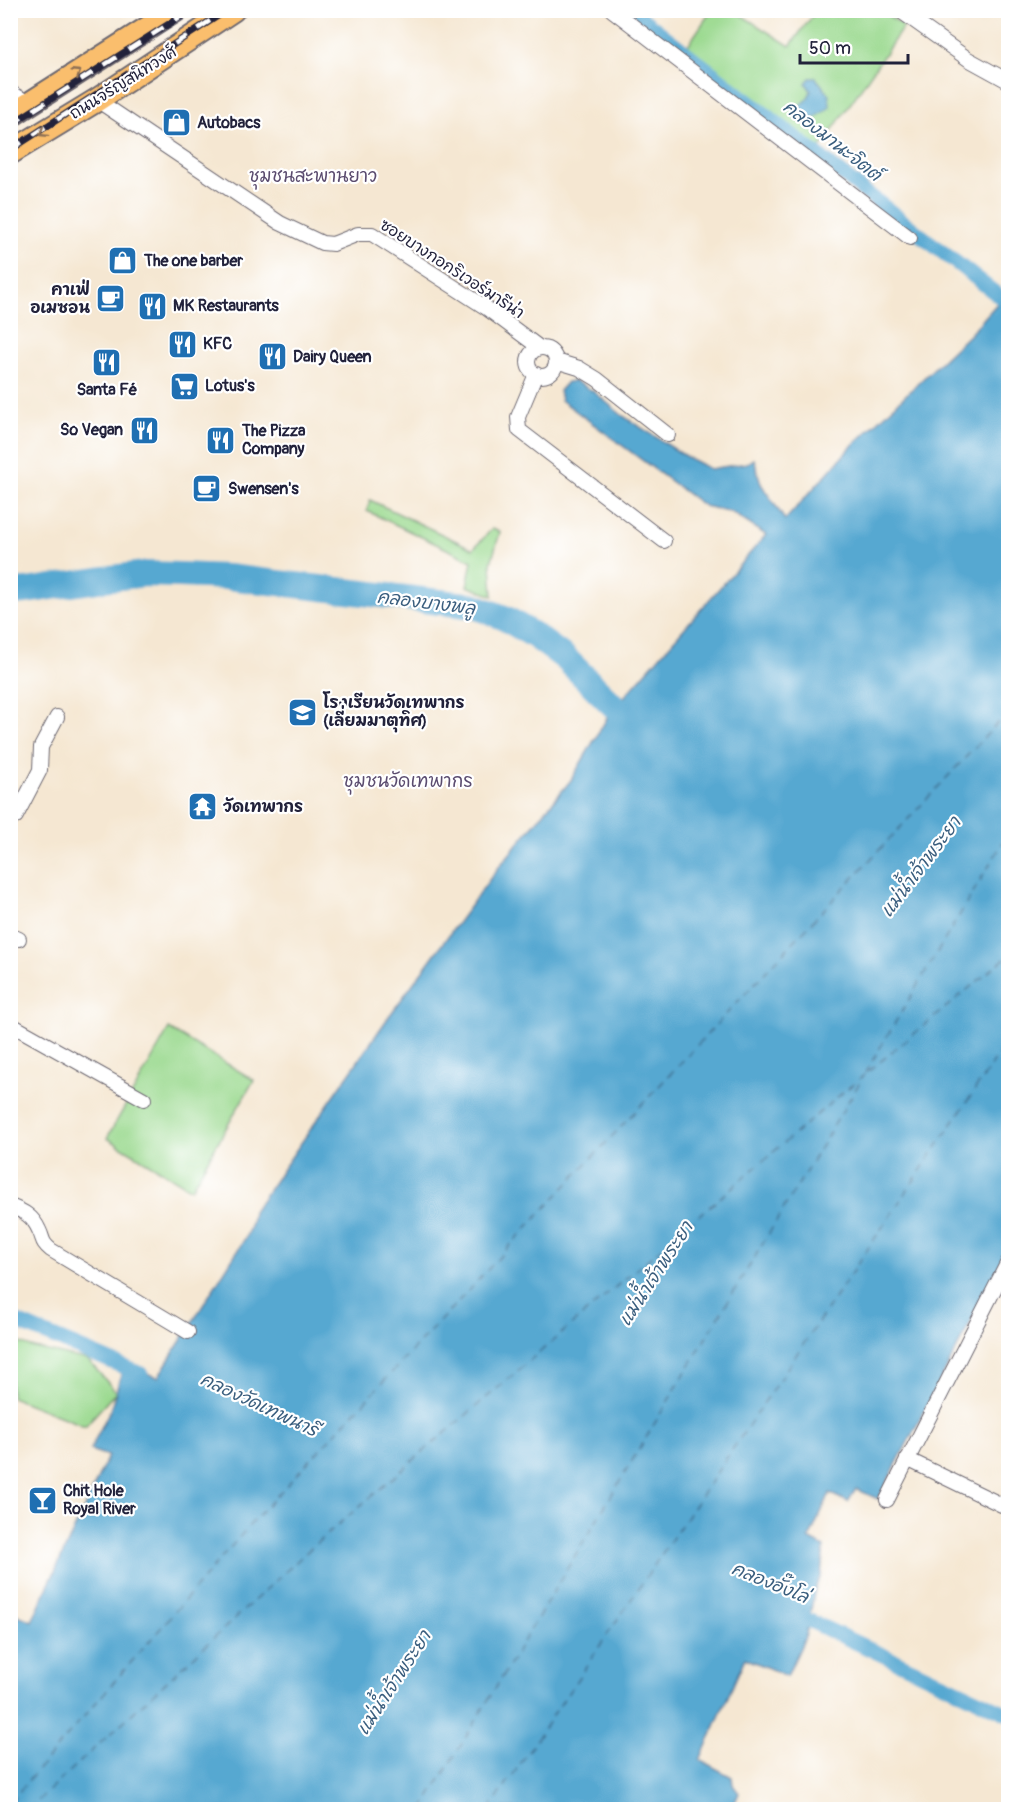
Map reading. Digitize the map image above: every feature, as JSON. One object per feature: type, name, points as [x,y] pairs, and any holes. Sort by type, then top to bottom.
[{"type":"main road","name":"ถนนจรัญสนิทวงศ์","points":[[10,116],[176,10]]},
{"type":"main road","name":"ถนนจรัญสนิทวงศ์","points":[[10,153],[97,100],[233,10]]},
{"type":"street","points":[[612,10],[910,238]]},
{"type":"street","points":[[899,10],[968,59],[1008,81]]},
{"type":"street","points":[[10,92],[30,104]]},
{"type":"street","name":"ซอยบางกอกริเวอร์มารีน่า","points":[[97,100],[279,224],[322,243],[333,244],[358,234],[372,234],[493,312],[540,348],[549,350],[556,361],[579,368],[597,379],[668,435]]},
{"type":"street","points":[[540,348],[533,352],[529,360],[530,368],[536,374],[544,376],[552,372],[556,361]]},
{"type":"street","points":[[536,374],[518,417],[519,430],[664,541]]},
{"type":"street","points":[[10,820],[16,816],[40,770],[41,747],[57,717]]},
{"type":"street","points":[[10,1024],[144,1099]]},
{"type":"street","points":[[10,1206],[27,1213],[39,1230],[43,1243],[51,1250],[188,1332]]},
{"type":"street","points":[[887,1500],[1008,1262]]},
{"type":"street","points":[[907,1459],[1008,1509]]},
{"type":"green space","points":[[711,11],[735,11],[790,46],[816,11],[881,11],[904,26],[818,151],[686,48]]},
{"type":"green space","points":[[370,500],[473,549],[493,528],[500,532],[491,563],[493,596],[467,586],[472,561],[367,511]]},
{"type":"green space","points":[[169,1029],[254,1080],[191,1189],[107,1138]]},
{"type":"green space","points":[[11,1340],[34,1348],[88,1360],[116,1392],[85,1426],[11,1397]]},
{"type":"water","points":[[810,78],[816,78],[829,94],[830,107],[815,118],[803,119],[799,113],[800,105],[807,100],[811,91],[806,83]]},
{"type":"water","name":"แม่น้ำเจ้าพระยา","points":[[1008,291],[1008,1251],[878,1499],[856,1489],[848,1502],[830,1493],[809,1539],[824,1547],[821,1575],[815,1589],[806,1635],[787,1676],[745,1658],[700,1760],[732,1777],[733,1785],[739,1793],[732,1809],[11,1809],[10,1618],[13,1613],[32,1621],[108,1456],[90,1450],[111,1408],[124,1365],[158,1377],[246,1237],[253,1212],[390,1015],[498,868],[571,780],[610,713],[766,535],[731,512],[704,506],[561,400],[559,391],[567,382],[575,381],[593,391],[623,416],[685,456],[710,469],[747,463],[754,459],[761,484],[785,520],[852,446],[970,334]]},
{"type":"waterway","name":"คลองมานะจิตต์","points":[[631,10],[1008,303]]},
{"type":"waterway","name":"คลองบางพลู","points":[[10,592],[145,574],[180,575],[228,577],[474,606],[505,618],[535,636],[565,658],[616,708],[644,729]]},
{"type":"waterway","name":"คลองวัดเทพนารี","points":[[10,1319],[141,1374]]},
{"type":"waterway","name":"คลองอั๊งโล่","points":[[791,1612],[1008,1714]]},
{"type":"ferry route","points":[[10,1802],[256,1518],[1008,712]]},
{"type":"ferry route","points":[[865,1073],[1008,834]]},
{"type":"ferry route","points":[[28,1810],[312,1547],[840,1095],[1008,956]]},
{"type":"ferry route","points":[[489,1810],[1008,1041]]},
{"type":"ferry route","points":[[422,1810],[863,1077]]},
{"type":"railway","points":[[10,125],[191,10]]},
{"type":"railway","points":[[10,150],[227,10]]},
{"type":"place","name":"Autobacs","points":[[176,123]]},
{"type":"place","name":"The one barber","points":[[123,261]]},
{"type":"place","name":"คาเฟ่ อเมซอน","points":[[111,299]]},
{"type":"place","name":"MK Restaurants","points":[[152,306]]},
{"type":"place","name":"KFC","points":[[182,344]]},
{"type":"place","name":"Dairy Queen","points":[[272,357]]},
{"type":"place","name":"Santa Fé","points":[[107,362]]},
{"type":"place","name":"Lotus's","points":[[184,386]]},
{"type":"place","name":"So Vegan","points":[[144,430]]},
{"type":"place","name":"The Pizza Company","points":[[221,440]]},
{"type":"place","name":"Swensen's","points":[[207,489]]},
{"type":"place","name":"โรงเรียนวัดเทพากร (เลี่ยมมาตุทิศ)","points":[[302,712]]},
{"type":"place","name":"วัดเทพากร","points":[[202,807]]},
{"type":"place","name":"Chit Hole Royal River","points":[[42,1500]]},
{"type":"district","name":"ชุมชนสะพานยาว","points":[[313,176]]},
{"type":"district","name":"ชุมชนวัดเทพากร","points":[[408,781]]}]
